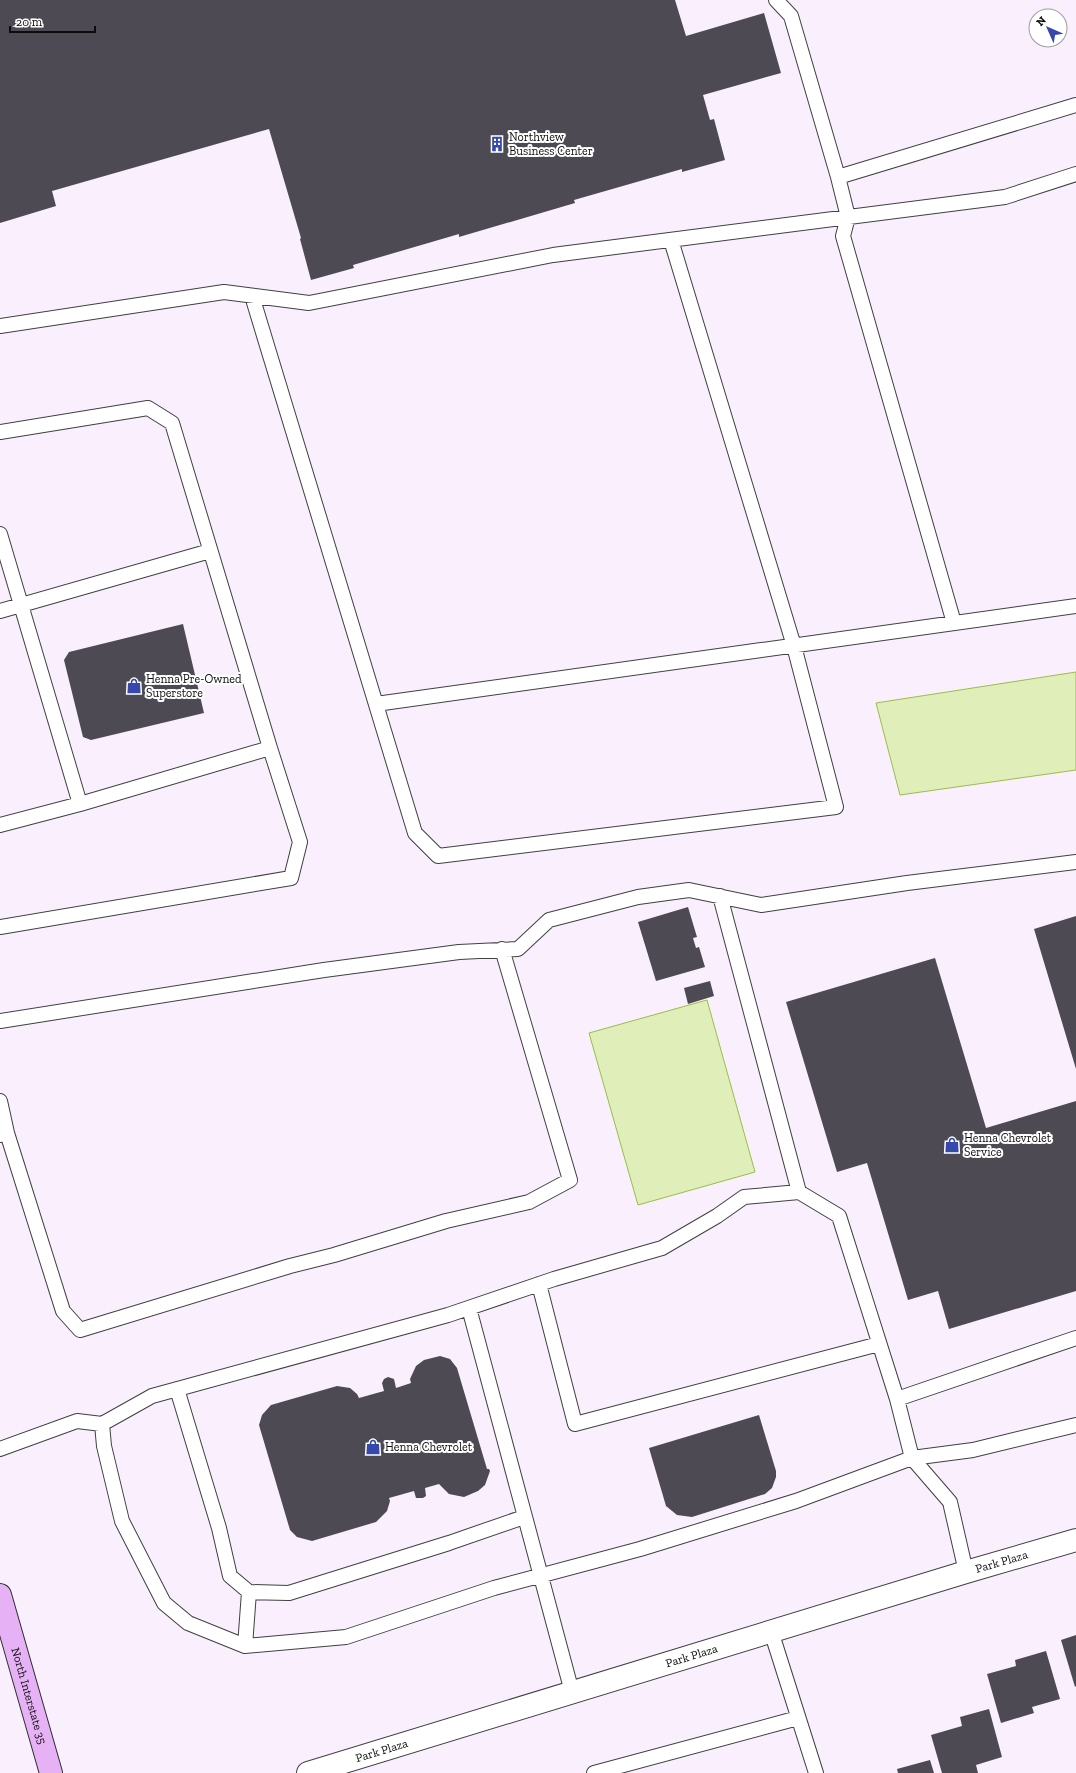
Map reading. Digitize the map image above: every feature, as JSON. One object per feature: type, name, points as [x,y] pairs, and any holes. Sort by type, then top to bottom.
[{"type":"main road","name":"North Interstate 35","points":[[0,1595],[51,1773]]},
{"type":"street","name":"Park Plaza","points":[[308,1773],[770,1631],[1076,1540]]},
{"type":"lane","points":[[776,0],[791,16],[838,177],[848,217],[843,236],[954,623]]},
{"type":"lane","points":[[838,177],[1076,105]]},
{"type":"lane","points":[[0,326],[224,292],[309,304],[552,255],[1005,197],[1076,174]]},
{"type":"lane","points":[[252,296],[415,833],[438,856],[836,807],[794,646],[671,240]]},
{"type":"lane","points":[[0,432],[148,408],[172,423],[270,748],[300,842],[291,878],[0,927]]},
{"type":"lane","points":[[0,534],[80,804]]},
{"type":"lane","points":[[0,611],[210,551]]},
{"type":"lane","points":[[376,704],[1076,606]]},
{"type":"lane","points":[[0,825],[80,804],[270,748]]},
{"type":"lane","points":[[0,1021],[324,970],[459,952],[518,948],[549,920],[638,897],[689,890],[760,905],[907,883],[1076,862]]},
{"type":"lane","points":[[720,896],[799,1192]]},
{"type":"lane","points":[[0,1101],[4,1134],[63,1311],[80,1330],[290,1266],[334,1255],[446,1221],[529,1202],[570,1180],[502,949]]},
{"type":"lane","points":[[0,1449],[77,1421],[102,1424],[152,1396],[469,1308],[539,1284],[662,1248],[717,1216],[744,1197],[799,1192],[839,1216],[897,1399],[912,1458],[950,1502],[966,1572]]},
{"type":"lane","points":[[539,1284],[574,1424],[879,1344]]},
{"type":"lane","points":[[469,1308],[572,1692]]},
{"type":"lane","points":[[897,1399],[1076,1338]]},
{"type":"lane","points":[[177,1389],[219,1528],[230,1576],[249,1592],[289,1593],[449,1543],[524,1517]]},
{"type":"lane","points":[[102,1424],[104,1446],[122,1521],[164,1603],[188,1623],[245,1646],[346,1638],[494,1588],[640,1549],[796,1501],[912,1458],[973,1450],[1076,1425]]},
{"type":"lane","points":[[245,1646],[249,1592]]},
{"type":"lane","points":[[770,1631],[816,1773]]},
{"type":"lane","points":[[594,1773],[798,1718]]},
{"type":"shaded area","points":[[1076,672],[1076,770],[900,795],[876,703]]},
{"type":"shaded area","points":[[707,1000],[755,1172],[638,1205],[589,1033]]},
{"type":"building","name":"Northview Business Center","points":[[0,0],[675,0],[686,36],[764,13],[781,73],[703,95],[710,120],[714,119],[725,160],[682,172],[682,169],[574,200],[575,203],[459,237],[459,234],[353,265],[354,268],[311,280],[300,239],[301,238],[269,129],[52,191],[56,206],[0,223]]},
{"type":"building","name":"Henna Pre-Owned Superstore","points":[[183,624],[204,713],[91,740],[83,737],[64,660],[69,652]]},
{"type":"building","points":[[688,907],[697,937],[693,938],[696,948],[699,947],[705,967],[656,981],[638,922]]},
{"type":"building","points":[[1076,916],[1076,1069],[1034,929]]},
{"type":"building","name":"Henna Chevrolet Service","points":[[935,958],[986,1128],[1076,1101],[1076,1291],[949,1329],[938,1291],[908,1300],[867,1163],[837,1172],[786,1002]]},
{"type":"building","points":[[710,981],[714,996],[688,1004],[684,988]]},
{"type":"building","name":"Henna Chevrolet","points":[[440,1356],[450,1359],[457,1368],[487,1469],[490,1471],[485,1485],[478,1491],[464,1497],[449,1494],[439,1484],[425,1488],[426,1496],[423,1498],[416,1498],[414,1491],[389,1498],[390,1501],[387,1511],[376,1522],[312,1541],[297,1537],[290,1530],[259,1425],[262,1415],[271,1405],[337,1386],[350,1388],[359,1398],[384,1391],[382,1383],[384,1379],[388,1377],[394,1379],[396,1388],[411,1383],[410,1379],[416,1366],[424,1360]]},
{"type":"building","points":[[759,1415],[776,1471],[776,1477],[772,1488],[765,1494],[692,1517],[677,1515],[666,1506],[649,1448]]},
{"type":"building","points":[[1076,1635],[1076,1686],[1075,1687],[1061,1640]]},
{"type":"building","points":[[1046,1651],[1060,1699],[1032,1707],[1034,1713],[1001,1723],[987,1674],[1016,1666],[1015,1660]]},
{"type":"building","points":[[989,1709],[1002,1757],[976,1765],[978,1773],[942,1773],[931,1735],[962,1726],[960,1717]]},
{"type":"building","points":[[930,1760],[934,1773],[898,1773],[897,1769]]},
{"type":"place","name":"Northview Business Center","points":[[497,144]]},
{"type":"place","name":"Henna Pre-Owned Superstore","points":[[134,686]]},
{"type":"place","name":"Henna Chevrolet Service","points":[[952,1145]]},
{"type":"place","name":"Henna Chevrolet","points":[[373,1447]]}]
